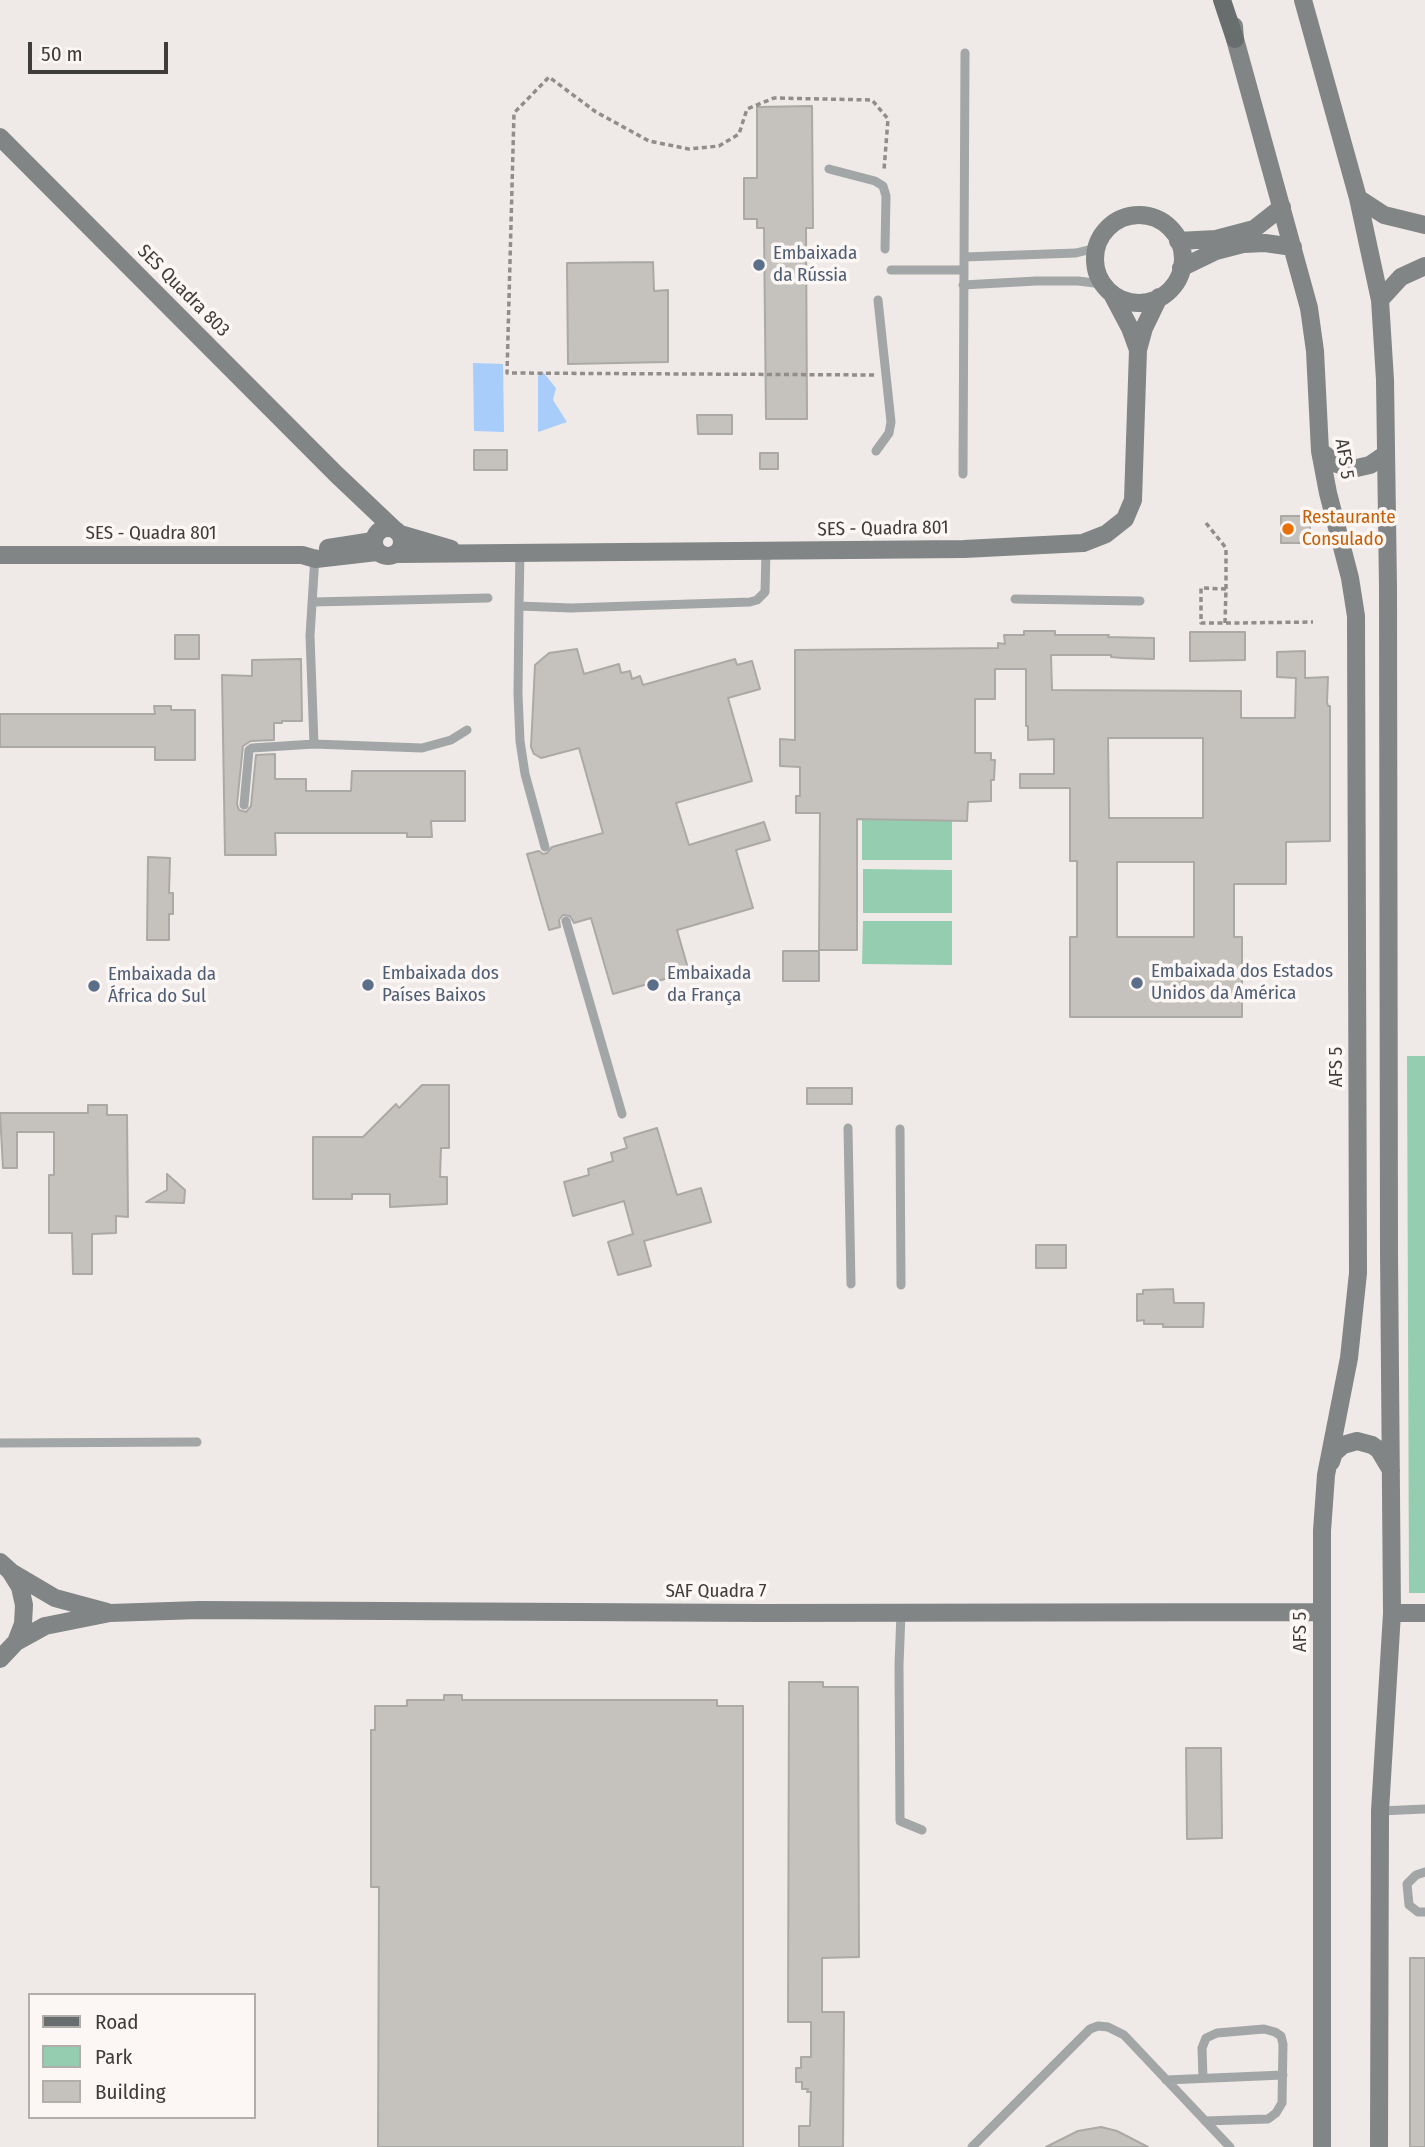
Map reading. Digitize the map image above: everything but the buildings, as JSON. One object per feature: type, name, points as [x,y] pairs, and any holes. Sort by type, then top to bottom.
[{"type":"main road","points":[[1222,0],[1235,39]]},
{"type":"main road","name":"AFS 5","points":[[1231,0],[1235,39],[1310,308],[1320,451],[1350,578],[1356,617],[1358,1273],[1349,1358],[1326,1475],[1322,1531],[1322,2147]]},
{"type":"main road","name":"AFS 5","points":[[1303,0],[1358,198],[1380,300],[1385,380],[1392,1613],[1380,1811],[1379,2147]]},
{"type":"main road","name":"SES Quadra 803","points":[[0,137],[397,532]]},
{"type":"main road","points":[[1358,198],[1384,215],[1425,225]]},
{"type":"main road","points":[[1181,268],[1254,229],[1282,207]]},
{"type":"main road","points":[[1136,214],[1151,216],[1164,222],[1178,240],[1183,260],[1174,285],[1152,301],[1139,303],[1124,300],[1107,289],[1097,273],[1096,248],[1100,236],[1122,217],[1136,214]]},
{"type":"main road","points":[[1178,240],[1233,241],[1293,247]]},
{"type":"main road","points":[[1380,300],[1401,277],[1425,266]]},
{"type":"main road","name":"SES - Quadra 801","points":[[1107,289],[1130,328],[1138,350]]},
{"type":"main road","name":"SES - Quadra 801","points":[[396,554],[964,549],[1083,543],[1106,534],[1125,519],[1133,500],[1138,350],[1144,328],[1159,297]]},
{"type":"main road","points":[[1320,451],[1337,464],[1352,470],[1370,465],[1386,454]]},
{"type":"main road","name":"SES Quadra 803","points":[[336,474],[375,543]]},
{"type":"main road","points":[[387,527],[397,532],[402,541],[401,549],[396,554],[386,556],[375,543],[380,529],[387,527]]},
{"type":"main road","name":"SES - Quadra 801","points":[[397,532],[464,552]]},
{"type":"main road","name":"SES - Quadra 801","points":[[0,555],[311,555],[375,543]]},
{"type":"main road","points":[[1326,1475],[1334,1453],[1343,1445],[1357,1441],[1379,1450],[1392,1474]]},
{"type":"main road","points":[[0,1660],[16,1642],[23,1624],[24,1605],[20,1587],[5,1567]]},
{"type":"main road","name":"SAF Quadra 7","points":[[5,1567],[55,1598],[110,1613]]},
{"type":"main road","name":"SAF Quadra 7","points":[[16,1642],[45,1626],[110,1613],[200,1610],[1321,1612]]},
{"type":"main road","points":[[1392,1613],[1425,1613]]},
{"type":"lane","points":[[963,474],[965,53]]},
{"type":"lane","points":[[828,169],[875,181],[883,186],[886,196],[885,249]]},
{"type":"lane","points":[[964,257],[1076,253],[1096,248]]},
{"type":"lane","points":[[891,270],[963,270]]},
{"type":"lane","points":[[963,285],[1078,281],[1107,289]]},
{"type":"lane","points":[[876,451],[889,433],[891,422],[878,300]]},
{"type":"lane","points":[[519,606],[572,608],[750,602],[757,600],[765,592],[766,551]]},
{"type":"lane","points":[[520,552],[520,741],[524,774],[545,847]]},
{"type":"lane","points":[[311,555],[313,602],[310,636],[314,744]]},
{"type":"lane","points":[[313,602],[488,598]]},
{"type":"lane","points":[[1015,599],[1140,601]]},
{"type":"lane","points":[[244,805],[249,750],[252,748],[314,744],[422,748],[451,740],[467,730]]},
{"type":"lane","points":[[566,921],[622,1114]]},
{"type":"lane","points":[[848,1128],[851,1284]]},
{"type":"lane","points":[[900,1129],[901,1285]]},
{"type":"lane","points":[[0,1443],[197,1442]]},
{"type":"lane","points":[[901,1613],[900,1821],[922,1830]]},
{"type":"lane","points":[[1380,1811],[1425,1809]]},
{"type":"lane","points":[[1425,1872],[1416,1875],[1407,1884],[1409,1905],[1412,1909],[1425,1912]]},
{"type":"lane","points":[[972,2147],[1090,2029],[1098,2026],[1108,2027],[1124,2035],[1230,2147]]},
{"type":"lane","points":[[1203,2078],[1202,2048],[1206,2038],[1217,2033],[1264,2029],[1280,2036],[1283,2044],[1282,2103],[1276,2113],[1268,2119],[1205,2121]]},
{"type":"lane","points":[[1167,2080],[1283,2075]]},
{"type":"path","points":[[883,186],[888,119],[872,100],[774,98],[747,109],[739,134],[719,146],[689,149],[649,141],[596,112],[549,77],[514,113],[507,373],[886,375]]},
{"type":"path","points":[[1206,523],[1226,548],[1225,623]]},
{"type":"path","points":[[1226,589],[1201,588],[1201,623],[1313,622]]},
{"type":"path","points":[[1234,623],[1235,630]]},
{"type":"green space","points":[[862,816],[952,817],[952,860],[862,860]]},
{"type":"green space","points":[[863,869],[952,870],[952,913],[863,913]]},
{"type":"green space","points":[[863,921],[952,921],[952,965],[862,964]]},
{"type":"green space","points":[[1407,1056],[1425,1056],[1425,1593],[1409,1593]]},
{"type":"water","points":[[473,363],[503,364],[504,432],[474,431]]},
{"type":"water","points":[[543,372],[556,388],[553,400],[567,422],[538,432],[538,376]]},
{"type":"place","name":"Embaixada da Rússia","points":[[759,265]]},
{"type":"place","name":"Restaurante Consulado","points":[[1288,529]]},
{"type":"place","name":"Embaixada dos Estados Unidos da América","points":[[1137,983]]},
{"type":"place","name":"Embaixada dos Países Baixos","points":[[368,985]]},
{"type":"place","name":"Embaixada da França","points":[[653,985]]},
{"type":"place","name":"Embaixada da África do Sul","points":[[94,986]]}]
